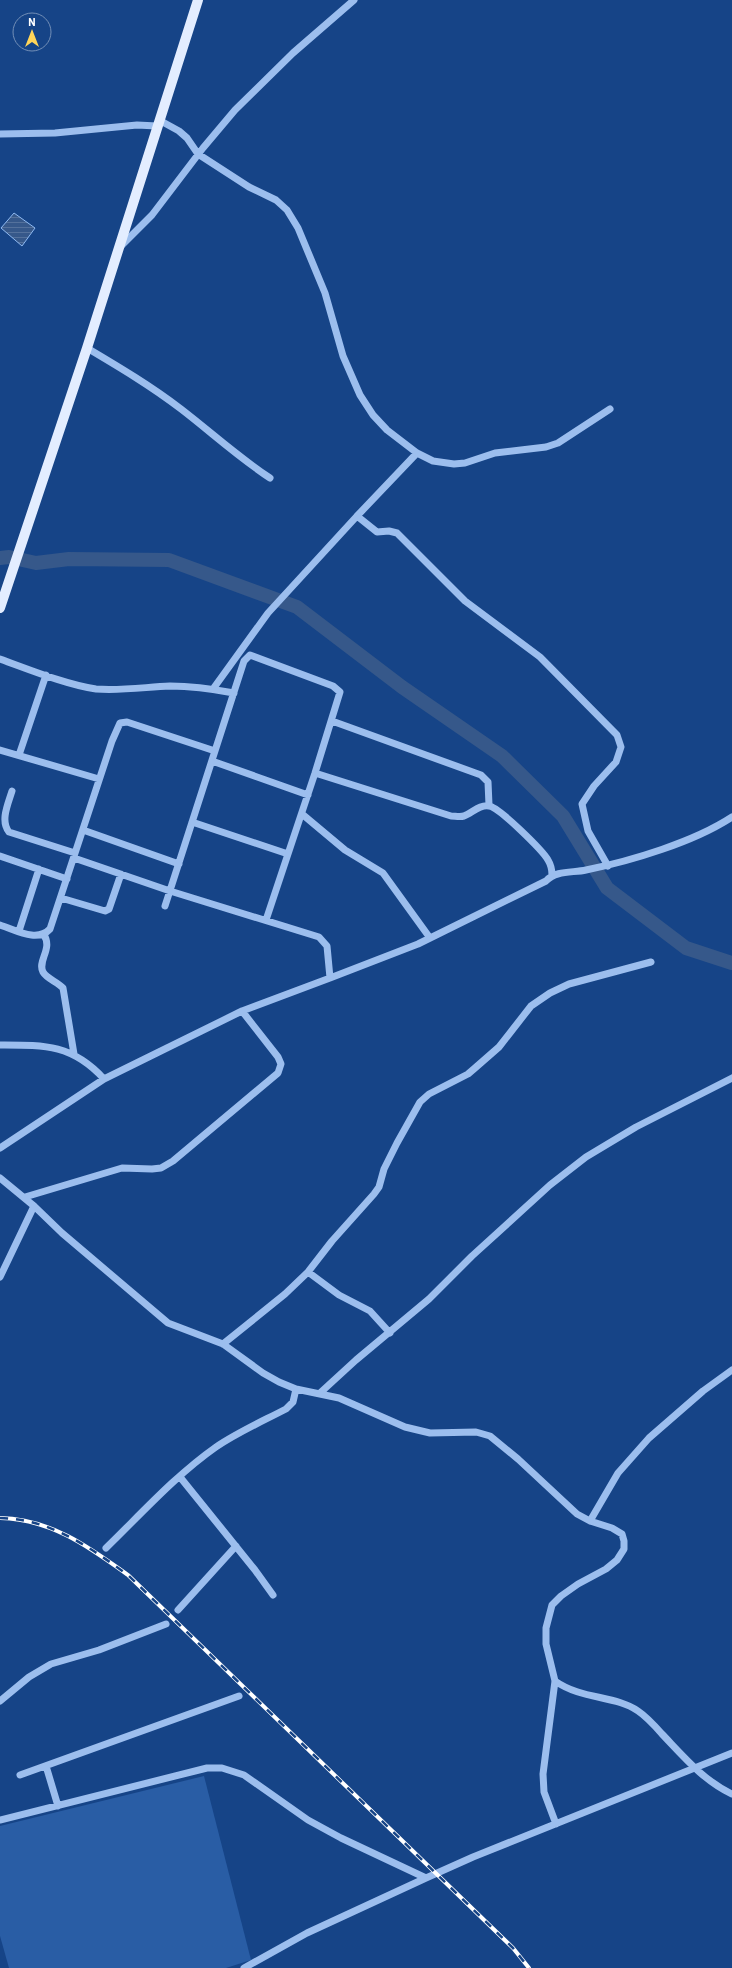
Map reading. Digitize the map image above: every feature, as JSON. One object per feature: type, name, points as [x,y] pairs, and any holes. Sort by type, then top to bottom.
[{"type":"main road","points":[[0,608],[3,585],[12,568],[87,348],[198,0]]},
{"type":"street","points":[[118,249],[152,215],[198,154],[262,82],[331,18],[354,0]]},
{"type":"street","points":[[0,134],[55,133],[158,123],[178,131],[187,138],[198,154],[249,187],[276,200],[292,216],[325,293],[343,356],[360,395],[373,415],[387,430],[417,454],[433,461],[454,464],[495,454],[546,447],[558,443],[610,408]]},
{"type":"street","points":[[87,348],[140,379],[241,459],[270,478]]},
{"type":"street","points":[[213,689],[268,612],[417,454]]},
{"type":"street","points":[[357,516],[377,532],[389,531],[397,533],[465,601],[540,657],[617,735],[621,747],[616,762],[594,786],[582,804],[588,831],[608,866]]},
{"type":"street","points":[[165,906],[245,659],[248,656],[253,656],[338,688],[340,694],[302,814],[266,920]]},
{"type":"street","points":[[0,659],[46,675],[94,688],[113,690],[172,686],[213,689],[234,693]]},
{"type":"street","points":[[19,755],[46,675]]},
{"type":"street","points":[[332,721],[480,776],[488,782],[490,790],[489,806]]},
{"type":"street","points":[[0,925],[34,936],[44,935],[50,929],[118,726],[124,722],[215,751]]},
{"type":"street","points":[[0,750],[100,779]]},
{"type":"street","points":[[212,761],[308,795]]},
{"type":"street","points":[[315,773],[452,816],[463,816],[479,808],[489,806],[497,809],[510,820],[548,859],[552,868],[552,875]]},
{"type":"street","points":[[12,791],[2,820],[4,828],[9,832],[170,891],[311,933],[323,940],[328,954],[330,978]]},
{"type":"street","points":[[302,814],[345,850],[383,873],[430,938]]},
{"type":"street","points":[[0,1148],[104,1079],[242,1011],[418,944],[546,881],[552,875],[608,866],[634,859],[688,838],[732,817]]},
{"type":"street","points":[[192,822],[288,854]]},
{"type":"street","points":[[83,830],[178,864]]},
{"type":"street","points":[[0,856],[67,879]]},
{"type":"street","points":[[19,931],[39,869]]},
{"type":"street","points":[[61,898],[105,911],[109,909],[122,874]]},
{"type":"street","points":[[44,935],[48,942],[48,947],[42,969],[44,974],[63,988],[74,1054]]},
{"type":"street","points":[[223,1344],[285,1294],[308,1272],[332,1241],[379,1186],[392,1153],[420,1102],[429,1094],[468,1074],[499,1047],[531,1006],[550,993],[583,979],[651,962]]},
{"type":"street","points":[[25,1197],[122,1168],[161,1168],[173,1161],[278,1073],[281,1064],[278,1057],[242,1011]]},
{"type":"street","points":[[0,1045],[54,1049],[74,1054],[87,1062],[104,1079]]},
{"type":"street","points":[[320,1393],[356,1360],[429,1299],[467,1261],[550,1185],[586,1157],[636,1127],[732,1078]]},
{"type":"street","points":[[0,1178],[25,1197],[62,1233],[168,1323],[223,1344],[263,1373],[279,1382],[296,1388],[339,1398],[405,1427],[430,1433],[476,1432],[490,1436],[518,1459],[577,1514],[590,1521],[612,1528],[622,1534],[624,1549],[617,1560],[606,1569],[578,1584],[561,1596],[552,1605],[546,1628],[546,1644],[555,1681],[543,1774],[544,1792],[556,1824]]},
{"type":"street","points":[[0,1277],[34,1206]]},
{"type":"street","points":[[308,1272],[339,1294],[370,1311],[390,1333]]},
{"type":"street","points":[[590,1521],[618,1473],[649,1438],[703,1390],[732,1370]]},
{"type":"street","points":[[106,1548],[180,1477],[218,1446],[286,1409],[293,1402],[296,1388]]},
{"type":"street","points":[[180,1477],[236,1546],[273,1595]]},
{"type":"street","points":[[178,1610],[236,1546]]},
{"type":"street","points":[[0,1701],[29,1677],[52,1664],[100,1650],[166,1624]]},
{"type":"street","points":[[555,1681],[566,1689],[582,1695],[624,1704],[637,1710],[695,1769],[717,1786],[732,1794]]},
{"type":"street","points":[[20,1775],[239,1696]]},
{"type":"street","points":[[244,1968],[307,1934],[473,1857],[732,1753]]},
{"type":"street","points":[[46,1766],[58,1806]]},
{"type":"street","points":[[0,1820],[207,1768],[222,1768],[244,1775],[308,1820],[341,1838],[426,1878]]},
{"type":"shaded area","points":[[14,213],[35,228],[22,246],[1,228]]},
{"type":"shaded area","points":[[204,1776],[251,1960],[226,1968],[9,1968],[0,1936],[0,1826]]},
{"type":"waterway","points":[[0,558],[9,557],[36,563],[69,559],[169,560],[297,607],[402,687],[502,756],[563,816],[607,888],[686,948],[732,963]]},
{"type":"railway","points":[[0,1518],[36,1523],[53,1529],[99,1554],[128,1575],[513,1948],[529,1968]]}]
